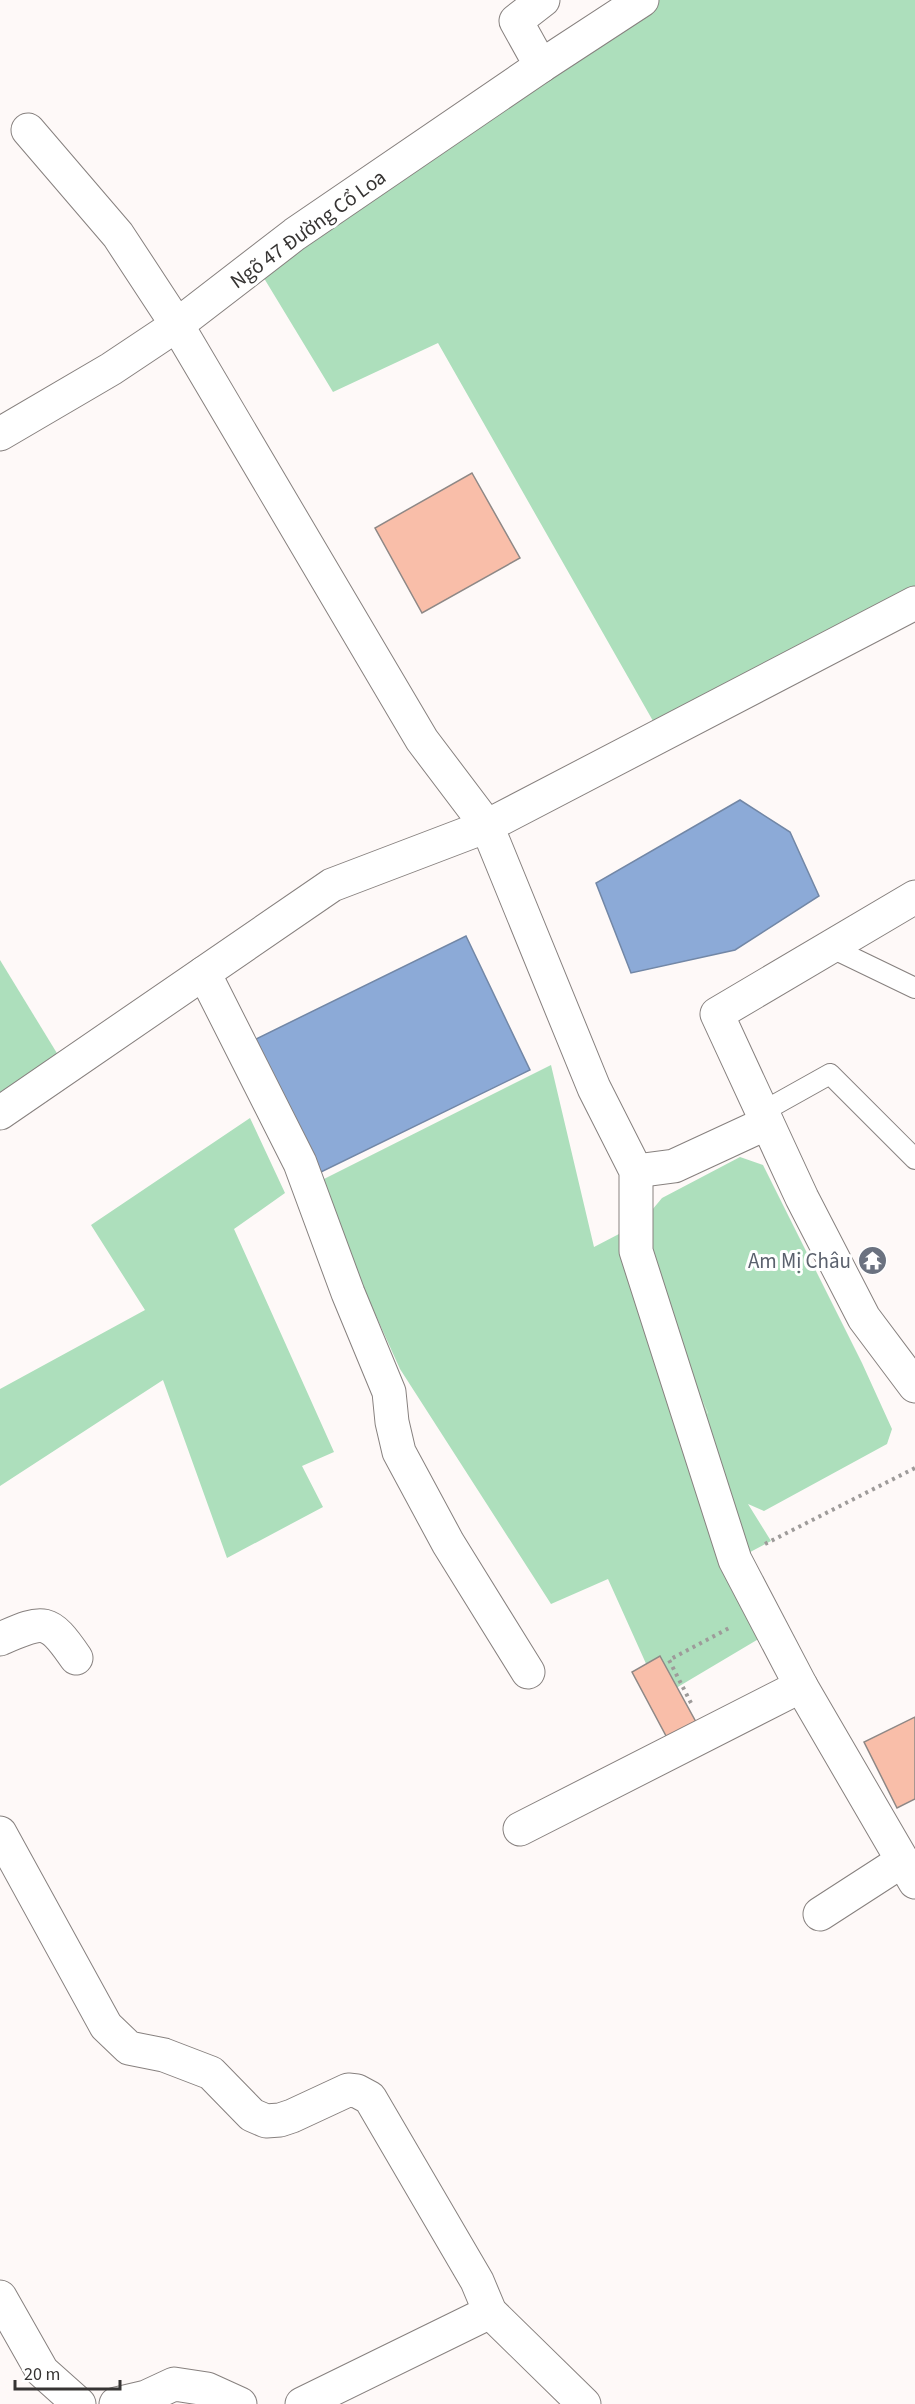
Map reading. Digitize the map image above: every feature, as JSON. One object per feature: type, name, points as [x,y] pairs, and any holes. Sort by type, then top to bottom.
[{"type":"street","points":[[542,66],[510,10],[543,0]]},
{"type":"street","name":"Ngõ 47 Đường Cổ Loa","points":[[0,434],[111,369],[177,325],[295,234],[642,0]]},
{"type":"street","points":[[28,130],[118,235],[177,325],[423,740],[487,826],[594,1088],[636,1171],[636,1251],[735,1560],[801,1686],[908,1872],[820,1914]]},
{"type":"street","points":[[0,1113],[332,885],[487,826],[915,603]]},
{"type":"street","points":[[915,897],[717,1014],[802,1198],[864,1318],[915,1386]]},
{"type":"street","points":[[204,973],[304,1173],[348,1293],[389,1392],[392,1422],[399,1452],[448,1544],[528,1672]]},
{"type":"street","points":[[636,1171],[674,1166],[764,1118]]},
{"type":"street","points":[[0,1639],[32,1625],[40,1625],[52,1629],[76,1658]]},
{"type":"street","points":[[520,1828],[801,1686]]},
{"type":"street","points":[[0,1833],[106,2026],[129,2048],[164,2055],[211,2073],[252,2115],[266,2121],[292,2116],[348,2090],[365,2093],[477,2281],[490,2312],[584,2404]]},
{"type":"street","points":[[0,2297],[42,2370],[79,2404]]},
{"type":"street","points":[[302,2404],[490,2312]]},
{"type":"street","points":[[116,2404],[146,2397],[174,2384],[207,2389],[240,2404]]},
{"type":"lane","points":[[830,947],[915,988]]},
{"type":"lane","points":[[764,1118],[830,1074],[915,1159]]},
{"type":"path","points":[[735,1560],[915,1468]]},
{"type":"path","points":[[696,1712],[669,1660],[761,1611]]},
{"type":"green space","points":[[645,0],[915,0],[915,603],[661,735],[438,343],[333,392],[256,265]]},
{"type":"green space","points":[[0,960],[66,1068],[0,1112]]},
{"type":"green space","points":[[551,1065],[594,1247],[642,1222],[662,1198],[740,1157],[763,1165],[862,1363],[892,1429],[887,1444],[764,1511],[748,1504],[771,1541],[735,1560],[772,1631],[661,1697],[608,1579],[551,1604],[400,1369],[316,1183]],"holes":[[[636,1251],[642,1258],[699,1393]]]},
{"type":"green space","points":[[250,1118],[285,1193],[234,1229],[334,1452],[302,1466],[323,1507],[227,1558],[163,1380],[0,1486],[0,1389],[145,1310],[91,1225]]},
{"type":"water","points":[[740,800],[790,832],[819,896],[735,950],[631,973],[596,883]]},
{"type":"water","points":[[466,936],[530,1070],[321,1172],[256,1039]]},
{"type":"building","points":[[472,473],[520,558],[422,613],[375,528]]},
{"type":"building","points":[[660,1656],[702,1733],[673,1749],[632,1672]]},
{"type":"building","points":[[915,1717],[915,1799],[897,1808],[864,1742]]},
{"type":"place","name":"Am Mị Châu","points":[[872,1261]]}]
